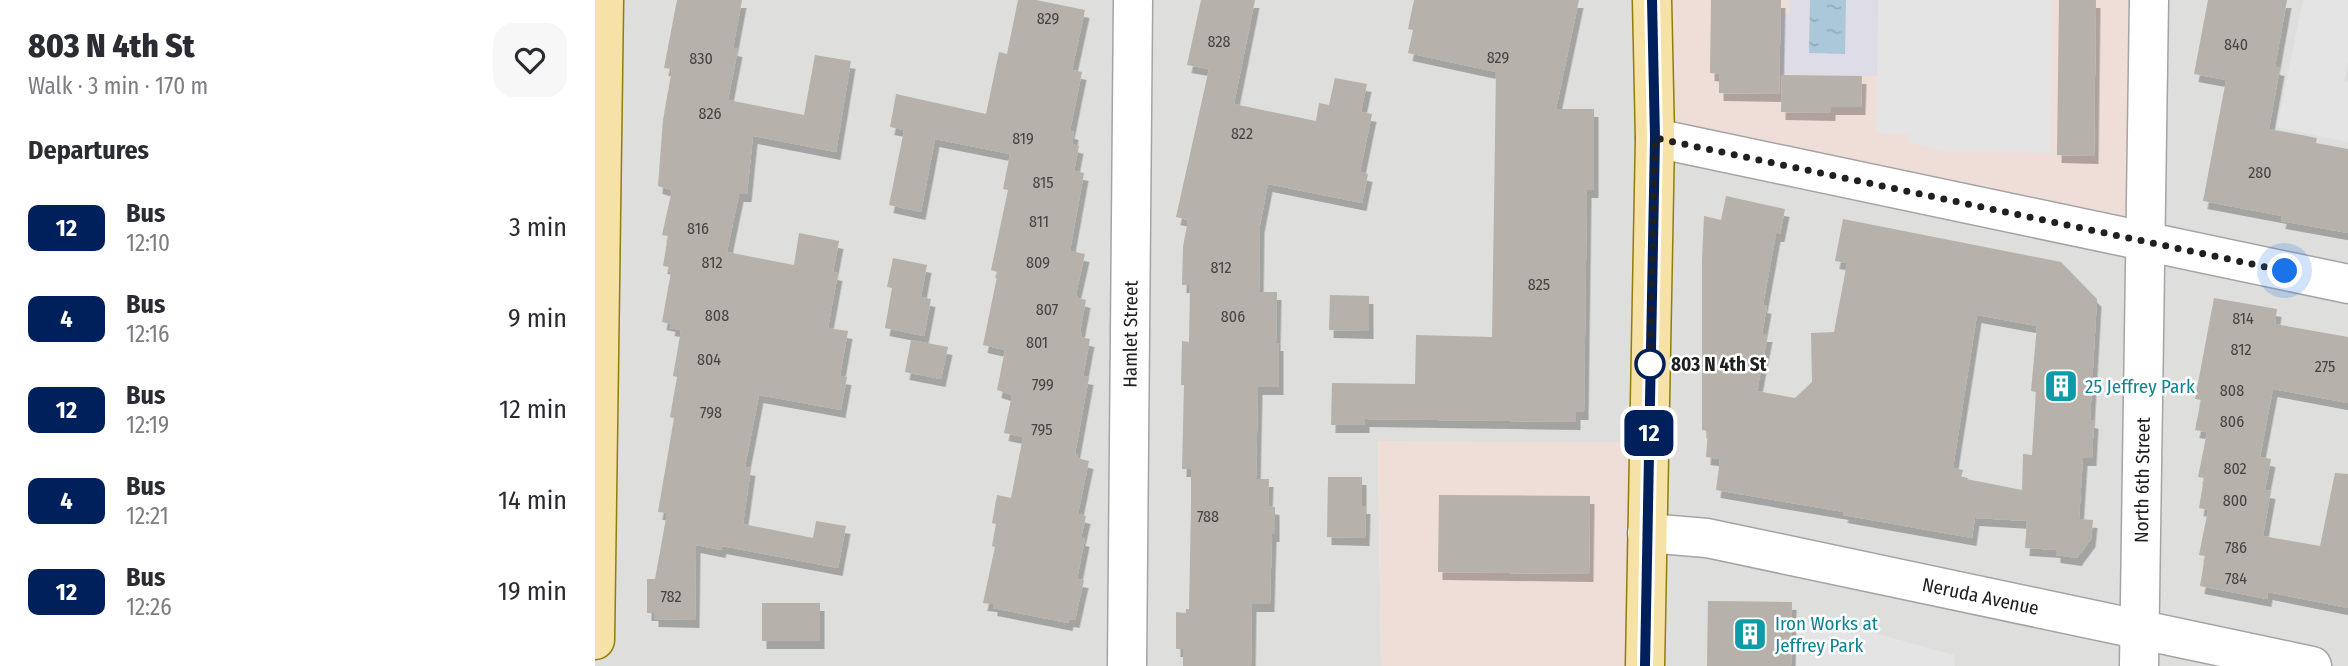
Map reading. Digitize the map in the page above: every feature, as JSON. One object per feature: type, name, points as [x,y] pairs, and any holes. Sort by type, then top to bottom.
[{"type":"main road","points":[[595,640],[604,0]]},
{"type":"main road","points":[[1645,666],[1655,138],[1652,0]]},
{"type":"street","name":"Hamlet Street","points":[[1127,666],[1133,0]]},
{"type":"street","name":"North 6th Street","points":[[2139,648],[2149,0]]},
{"type":"street","points":[[1655,138],[2348,284]]},
{"type":"street","name":"Neruda Avenue","points":[[1647,533],[1707,538],[2139,648],[2312,666]]},
{"type":"shaded area","points":[[595,0],[2348,0],[2348,666],[1645,666],[1378,441],[1381,666],[595,666]]},
{"type":"shaded area","points":[[1649,0],[2143,0],[2140,237],[1648,131]]},
{"type":"shaded area","points":[[1789,0],[1810,0],[1809,53],[1844,54],[1846,0],[1878,0],[1877,76],[1780,75],[1780,14],[1789,14]]},
{"type":"shaded area","points":[[1878,0],[2052,0],[2051,153],[1949,152],[1909,143],[1908,134],[1876,133]]},
{"type":"shaded area","points":[[2303,0],[2348,0],[2348,61],[2344,81],[2348,82],[2348,142],[2277,127]]},
{"type":"shaded area","points":[[1378,441],[1649,442],[1645,666],[1381,666]]},
{"type":"shaded area","points":[[1796,624],[1842,624],[1954,655],[1955,666],[1796,666]]},
{"type":"water","points":[[1810,0],[1846,0],[1845,54],[1809,53]]},
{"type":"building","points":[[677,0],[742,0],[733,48],[738,49],[728,100],[804,115],[815,55],[851,61],[836,152],[753,136],[747,194],[739,194],[727,252],[794,265],[799,233],[839,241],[833,272],[838,273],[828,328],[848,331],[840,376],[847,377],[841,410],[759,395],[745,467],[751,468],[743,524],[813,538],[816,521],[846,526],[838,568],[722,546],[721,550],[696,545],[695,620],[654,619],[654,613],[647,613],[647,579],[655,579],[667,513],[658,512],[674,418],[670,417],[677,377],[673,376],[681,330],[670,328],[671,324],[662,322],[671,272],[669,267],[663,266],[668,236],[662,235],[672,190],[658,186],[663,120],[672,69],[664,68]]},
{"type":"building","points":[[1018,0],[1036,0],[1085,10],[1072,70],[1082,72],[1070,131],[1074,132],[1072,144],[1079,146],[1074,171],[1084,173],[1070,251],[1085,254],[1076,294],[1078,298],[1086,300],[1080,332],[1081,337],[1090,339],[1083,376],[1089,377],[1075,454],[1078,455],[1077,458],[1089,461],[1078,514],[1086,516],[1081,538],[1085,539],[1077,579],[1084,580],[1075,620],[1069,619],[1068,623],[993,608],[993,604],[983,603],[995,547],[992,546],[996,524],[992,523],[997,495],[1011,498],[1023,437],[1004,433],[1012,395],[997,390],[1005,350],[983,345],[998,272],[991,270],[1008,190],[1003,189],[1010,154],[935,139],[921,212],[889,205],[904,130],[890,127],[896,94],[986,114],[999,52],[1007,54]]},
{"type":"building","points":[[1201,0],[1255,0],[1234,104],[1316,121],[1319,103],[1329,105],[1335,78],[1367,84],[1361,112],[1372,114],[1360,172],[1368,174],[1362,203],[1268,184],[1260,225],[1259,292],[1277,292],[1279,387],[1258,387],[1256,479],[1269,479],[1268,506],[1275,507],[1275,534],[1272,534],[1270,604],[1252,604],[1251,666],[1183,666],[1183,649],[1176,649],[1176,612],[1186,613],[1186,609],[1189,609],[1191,469],[1182,469],[1182,341],[1189,342],[1190,285],[1182,285],[1183,247],[1188,220],[1176,217],[1209,69],[1187,65]]},
{"type":"building","points":[[1414,0],[1579,0],[1556,109],[1594,109],[1594,190],[1587,190],[1584,412],[1576,412],[1576,422],[1365,419],[1365,425],[1331,425],[1332,383],[1415,384],[1416,335],[1492,337],[1496,72],[1408,53],[1413,30],[1408,29]]},
{"type":"building","points":[[1711,0],[1781,0],[1779,94],[1719,93],[1719,74],[1710,73]]},
{"type":"building","points":[[2059,0],[2096,0],[2094,156],[2057,155]]},
{"type":"building","points":[[2208,0],[2287,0],[2275,67],[2280,68],[2269,129],[2317,138],[2316,143],[2348,149],[2348,233],[2281,221],[2282,216],[2203,201],[2226,80],[2194,74]]},
{"type":"building","points":[[1782,75],[1862,76],[1861,107],[1831,107],[1831,113],[1781,112]]},
{"type":"building","points":[[1726,196],[1785,209],[1780,234],[1776,234],[1763,305],[1767,306],[1762,334],[1768,334],[1757,391],[1795,398],[1812,382],[1811,333],[1834,332],[1847,263],[1835,261],[1843,219],[2061,262],[2097,299],[2090,420],[2094,421],[2092,458],[2083,458],[2079,519],[2093,520],[2091,539],[2077,558],[2056,555],[2056,550],[2025,548],[2027,521],[1975,518],[1972,538],[1716,490],[1720,459],[1706,457],[1708,431],[1702,430],[1702,260],[1704,216],[1721,220]],"holes":[[[1977,315],[2037,326],[2031,391],[2036,392],[2032,455],[2023,454],[2022,490],[1961,478],[1963,470],[1953,468]]]},
{"type":"building","points":[[893,258],[927,265],[921,297],[931,299],[924,336],[885,328],[892,288],[887,287]]},
{"type":"building","points":[[1330,295],[1369,296],[1369,331],[1329,330]]},
{"type":"building","points":[[2214,298],[2277,309],[2275,324],[2348,337],[2348,403],[2273,389],[2260,457],[2271,459],[2265,490],[2271,491],[2263,536],[2320,546],[2335,473],[2348,474],[2348,608],[2268,592],[2267,599],[2200,586],[2205,556],[2199,555],[2208,510],[2199,508],[2204,478],[2198,477],[2207,432],[2195,430],[2201,400],[2195,399]]},
{"type":"building","points":[[911,340],[948,347],[941,379],[905,372]]},
{"type":"building","points":[[1328,477],[1362,477],[1362,506],[1366,506],[1365,538],[1327,537]]},
{"type":"building","points":[[1439,495],[1590,496],[1589,574],[1438,572]]},
{"type":"building","name":"Iron Works at Jeffrey Park","points":[[1708,601],[1792,602],[1791,666],[1707,666]]},
{"type":"building","points":[[762,603],[820,603],[820,641],[762,641]]},
{"type":"bus line","name":"12","points":[[1645,666],[1655,138],[1652,0]]},
{"type":"place","name":"803 N 4th St","points":[[1650,364]]},
{"type":"place","name":"25 Jeffrey Park","points":[[2061,386]]},
{"type":"place","name":"Iron Works at Jeffrey Park","points":[[1750,634]]},
{"type":"route","points":[[1650,364],[1650,368],[1655,138],[2285,271]]}]
